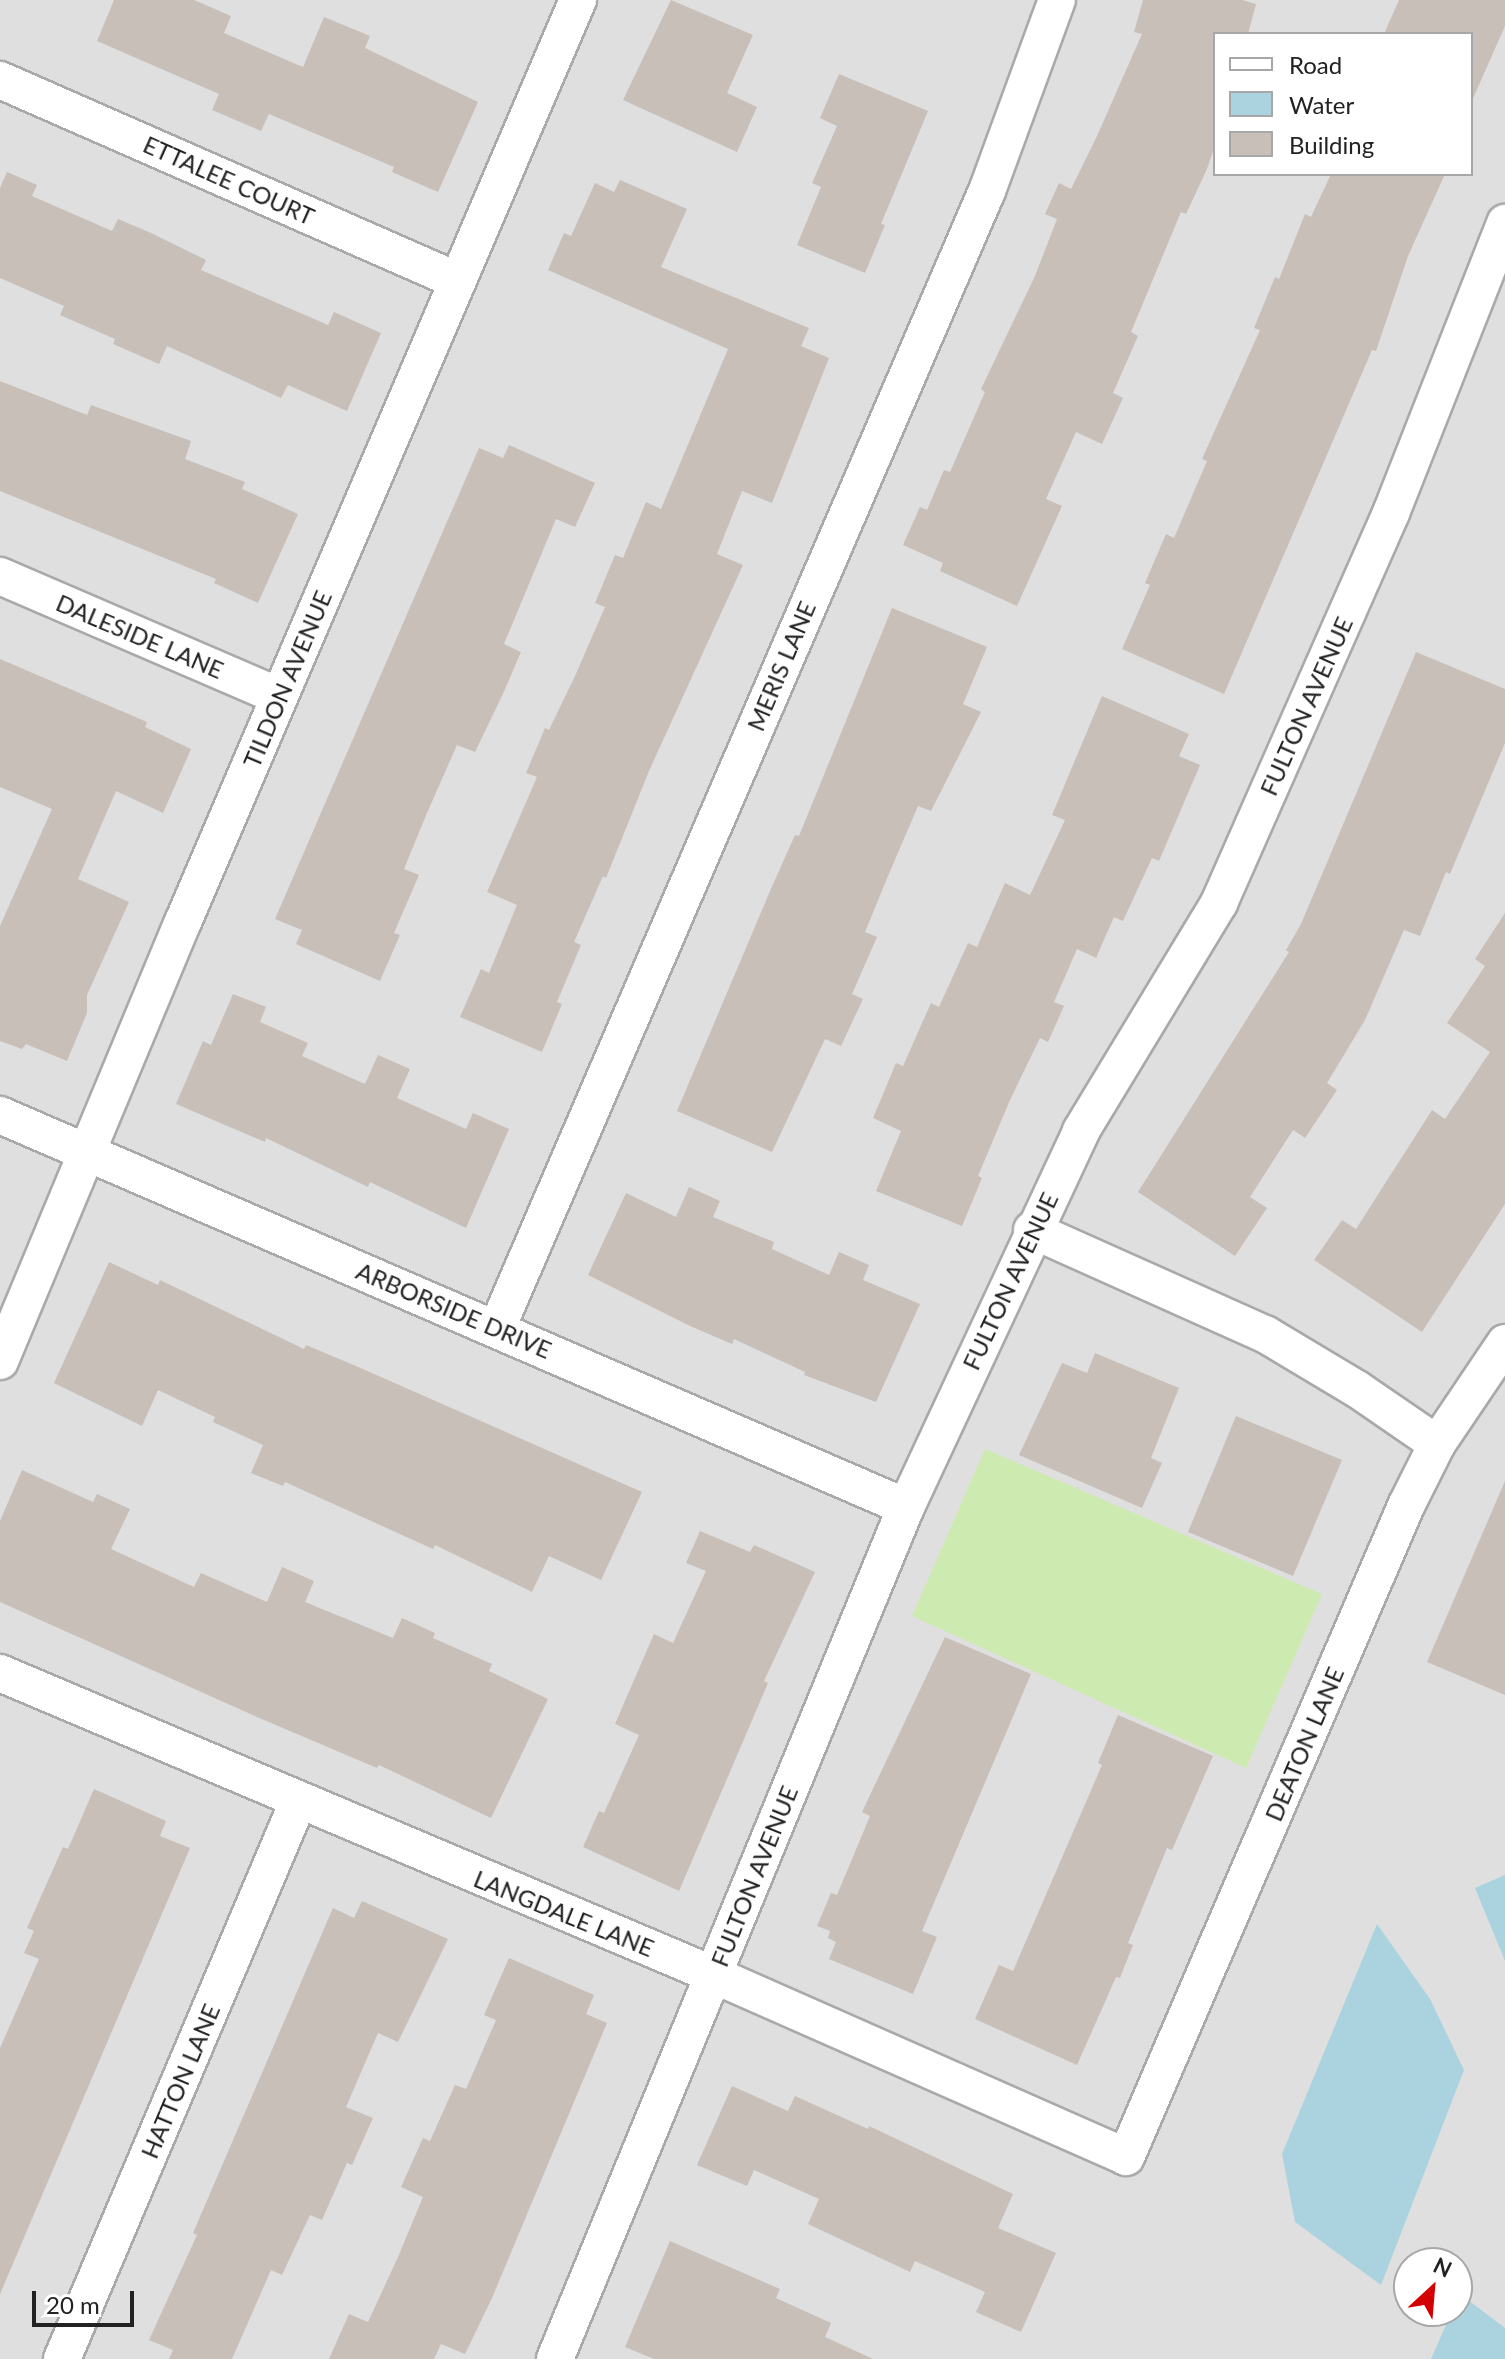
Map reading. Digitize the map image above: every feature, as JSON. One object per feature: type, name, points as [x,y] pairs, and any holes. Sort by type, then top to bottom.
[{"type":"street","name":"TILDON AVENUE","points":[[0,1361],[279,696],[578,0]]},
{"type":"street","name":"MERIS LANE","points":[[497,1328],[987,191],[1057,0]]},
{"type":"street","name":"ETTALEE COURT","points":[[0,80],[458,281]]},
{"type":"street","name":"FULTON AVENUE","points":[[555,2359],[906,1507],[1032,1230],[1081,1131],[1219,903],[1391,513],[1501,244]]},
{"type":"street","name":"DALESIDE LANE","points":[[0,576],[279,696]]},
{"type":"street","name":"ARBORSIDE DRIVE","points":[[0,1115],[906,1507]]},
{"type":"street","points":[[1032,1230],[1265,1334],[1357,1389],[1437,1444]]},
{"type":"street","name":"DEATON LANE","points":[[1126,2157],[1406,1506],[1437,1444],[1505,1343]]},
{"type":"street","name":"LANGDALE LANE","points":[[0,1673],[298,1802],[714,1975],[1126,2157]]},
{"type":"street","name":"HATTON LANE","points":[[62,2359],[298,1802]]},
{"type":"shaded area","points":[[0,0],[1505,0],[1505,2359],[0,2359]]},
{"type":"green space","points":[[985,1449],[1322,1594],[1246,1768],[912,1616]]},
{"type":"water","points":[[1505,1875],[1505,1961],[1475,1888]]},
{"type":"water","points":[[1377,1924],[1430,1999],[1464,2070],[1396,2247],[1393,2247],[1381,2285],[1295,2222],[1282,2154]]},
{"type":"water","points":[[1473,2304],[1505,2328],[1505,2359],[1431,2359],[1445,2327],[1473,2327]]},
{"type":"building","points":[[114,0],[194,0],[231,16],[224,33],[303,67],[324,17],[370,36],[365,48],[478,102],[438,192],[392,172],[394,167],[269,114],[261,131],[212,110],[219,94],[97,41]]},
{"type":"building","points":[[671,0],[753,35],[727,93],[757,107],[737,152],[623,100]]},
{"type":"building","points":[[1143,0],[1242,0],[1256,4],[1249,32],[1213,32],[1213,151],[1207,169],[1186,214],[1181,212],[1131,332],[1138,336],[1113,393],[1123,398],[1102,444],[1076,432],[1046,499],[1062,506],[1017,606],[940,571],[943,563],[903,545],[920,507],[927,510],[944,470],[950,472],[985,392],[981,389],[1035,276],[1057,219],[1045,214],[1059,183],[1071,189],[1097,136],[1142,34],[1134,32]]},
{"type":"building","points":[[1399,0],[1505,0],[1505,26],[1473,98],[1473,32],[1385,32]]},
{"type":"building","points":[[839,74],[928,111],[881,224],[885,225],[865,273],[797,245],[821,187],[812,183],[837,126],[820,118]]},
{"type":"building","points":[[7,172],[37,185],[32,196],[112,231],[118,219],[151,233],[206,260],[201,270],[328,325],[334,312],[381,333],[347,411],[288,385],[281,398],[167,346],[159,364],[113,344],[115,339],[60,315],[64,306],[0,278],[0,188]]},
{"type":"building","points":[[1330,176],[1444,176],[1408,256],[1376,351],[1372,350],[1224,694],[1122,649],[1150,585],[1145,583],[1166,534],[1174,538],[1207,461],[1202,459],[1260,330],[1254,328],[1275,277],[1279,279],[1305,214],[1311,217]]},
{"type":"building","points":[[620,180],[687,209],[661,267],[809,328],[801,346],[829,358],[772,503],[742,491],[717,554],[743,565],[649,771],[606,878],[603,876],[574,942],[581,945],[557,1002],[562,1004],[542,1052],[460,1017],[481,969],[489,973],[517,905],[487,892],[537,777],[526,773],[545,728],[549,730],[575,676],[605,607],[595,603],[615,555],[623,558],[646,502],[661,509],[728,349],[548,270],[564,233],[571,236],[595,183],[614,192]]},
{"type":"building","points":[[0,381],[87,415],[91,405],[191,441],[185,459],[245,482],[242,489],[298,514],[258,603],[214,583],[216,579],[0,491]]},
{"type":"building","points":[[509,445],[595,483],[575,527],[556,519],[504,644],[521,652],[502,696],[475,752],[457,745],[427,813],[404,869],[419,875],[394,933],[400,935],[380,981],[296,944],[302,930],[275,919],[479,448],[503,458]]},
{"type":"building","points":[[892,608],[987,647],[963,704],[981,712],[931,811],[918,806],[888,876],[865,932],[877,937],[852,994],[863,999],[841,1046],[825,1039],[772,1152],[677,1111],[770,891],[795,835],[799,836]]},
{"type":"building","points":[[1416,652],[1505,689],[1505,743],[1450,874],[1446,872],[1420,936],[1404,930],[1365,1020],[1327,1083],[1337,1090],[1305,1138],[1293,1130],[1250,1197],[1267,1208],[1235,1256],[1138,1192],[1289,952],[1286,950],[1301,924]]},
{"type":"building","points":[[0,659],[147,722],[145,727],[191,749],[163,813],[116,791],[78,879],[129,902],[87,995],[87,1013],[67,1061],[26,1044],[22,1049],[0,1041],[0,926],[52,809],[0,787]]},
{"type":"building","points":[[1102,696],[1189,734],[1179,756],[1200,765],[1159,861],[1152,858],[1123,921],[1114,917],[1096,958],[1077,949],[1054,1002],[1064,1006],[1048,1042],[1040,1038],[1010,1100],[978,1176],[982,1178],[962,1226],[876,1191],[901,1131],[873,1118],[896,1063],[903,1066],[931,1003],[939,1007],[968,943],[977,947],[1005,883],[1030,895],[1065,820],[1052,815]]},
{"type":"building","points":[[1505,913],[1505,1204],[1422,1332],[1314,1260],[1342,1220],[1356,1229],[1432,1110],[1445,1119],[1490,1052],[1447,1023],[1485,966],[1475,959]]},
{"type":"building","points":[[233,994],[266,1007],[260,1022],[308,1043],[302,1056],[365,1084],[378,1055],[410,1069],[397,1098],[466,1129],[473,1113],[509,1129],[466,1228],[370,1182],[368,1187],[266,1138],[265,1142],[176,1104],[203,1041],[211,1045]]},
{"type":"building","points":[[689,1187],[720,1201],[713,1217],[774,1242],[772,1249],[829,1275],[839,1252],[869,1265],[863,1280],[920,1304],[876,1402],[804,1375],[805,1372],[734,1339],[732,1344],[690,1326],[588,1275],[626,1193],[676,1217]]},
{"type":"building","points":[[109,1262],[158,1285],[160,1280],[304,1349],[306,1345],[356,1366],[642,1492],[601,1580],[549,1556],[532,1592],[435,1545],[433,1549],[285,1482],[283,1486],[251,1473],[263,1445],[213,1422],[215,1417],[158,1390],[142,1426],[54,1383]]},
{"type":"building","points":[[1095,1353],[1179,1388],[1151,1458],[1162,1463],[1142,1508],[1019,1455],[1062,1363],[1087,1373]]},
{"type":"building","points":[[1236,1416],[1342,1460],[1293,1576],[1188,1532]]},
{"type":"building","points":[[22,1470],[93,1502],[97,1494],[130,1509],[111,1549],[194,1587],[201,1573],[267,1602],[282,1567],[314,1581],[305,1602],[393,1638],[402,1618],[435,1633],[433,1638],[492,1664],[489,1671],[548,1699],[491,1818],[379,1765],[377,1768],[257,1717],[0,1602],[0,1521]]},
{"type":"building","points":[[1505,1481],[1505,1695],[1427,1662]]},
{"type":"building","points":[[700,1531],[750,1552],[754,1545],[815,1572],[764,1681],[768,1683],[679,1891],[583,1847],[599,1811],[604,1813],[639,1735],[615,1724],[654,1634],[673,1643],[706,1571],[686,1563]]},
{"type":"building","points":[[945,1637],[1031,1674],[922,1931],[937,1937],[913,1994],[829,1959],[836,1942],[828,1938],[830,1931],[817,1926],[831,1893],[837,1895],[870,1816],[862,1812]]},
{"type":"building","points":[[1118,1715],[1213,1756],[1172,1850],[1167,1848],[1128,1943],[1133,1945],[1120,1978],[1116,1977],[1077,2065],[975,2019],[999,1965],[1013,1971],[1102,1765],[1098,1763]]},
{"type":"building","points":[[94,1789],[166,1821],[160,1836],[190,1848],[0,2294],[0,2048],[39,1959],[24,1953],[34,1931],[27,1928],[63,1847],[68,1849]]},
{"type":"building","points":[[362,1901],[448,1939],[398,2042],[378,2033],[346,2107],[373,2118],[352,2165],[347,2163],[322,2220],[310,2215],[282,2275],[271,2270],[232,2359],[169,2359],[173,2350],[149,2340],[197,2235],[193,2233],[333,1908],[354,1918]]},
{"type":"building","points":[[509,1958],[594,1995],[586,2014],[607,2023],[492,2298],[465,2354],[441,2344],[434,2359],[329,2359],[349,2314],[368,2322],[398,2257],[423,2197],[401,2187],[423,2138],[430,2141],[455,2085],[466,2089],[496,2020],[484,2015]]},
{"type":"building","points":[[732,2086],[788,2111],[795,2096],[868,2129],[869,2126],[1013,2194],[998,2228],[1056,2253],[1021,2332],[976,2312],[985,2292],[915,2261],[910,2272],[808,2224],[819,2199],[754,2170],[747,2186],[697,2165]]},
{"type":"building","points":[[670,2241],[780,2289],[776,2298],[831,2323],[825,2337],[873,2359],[654,2359],[625,2347]]}]
